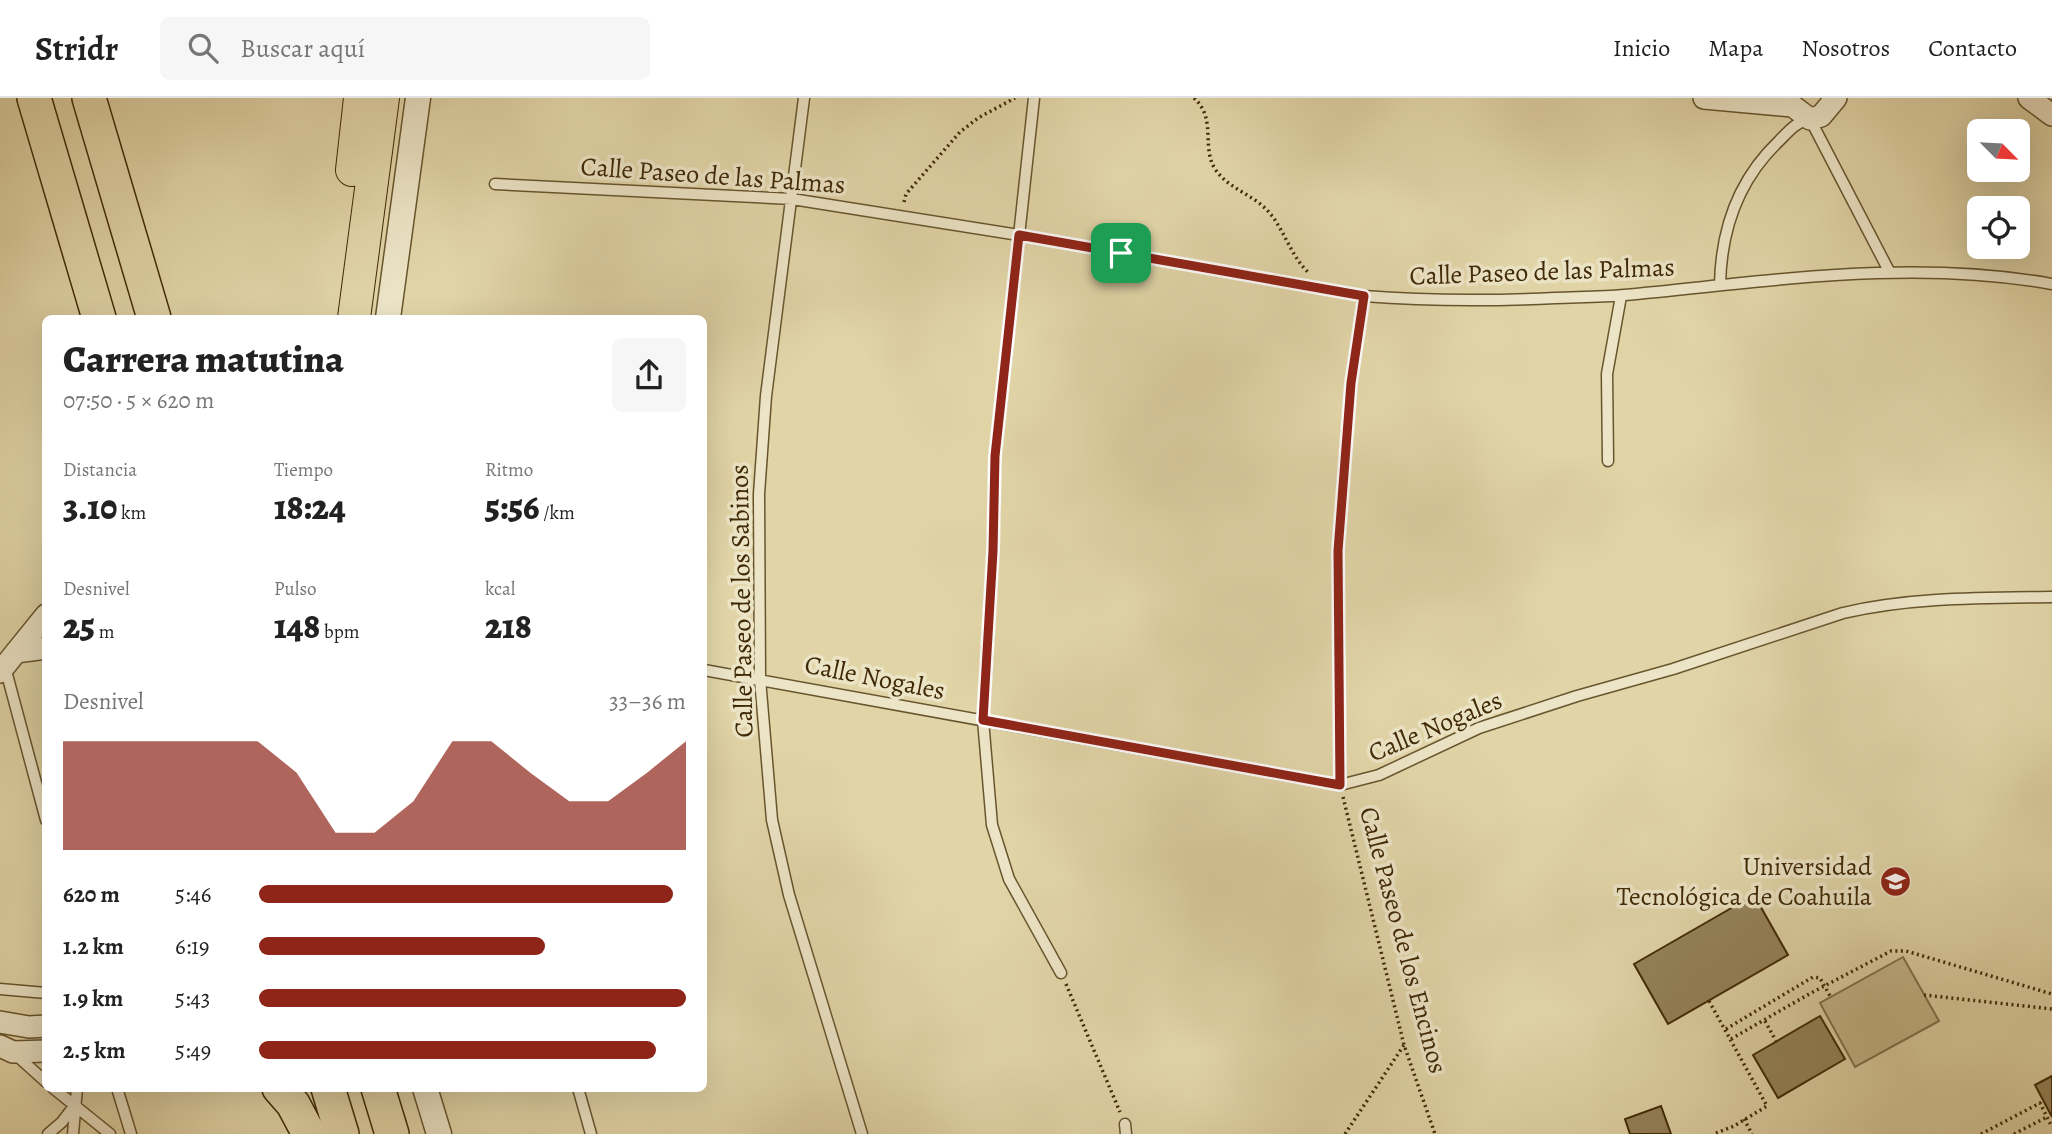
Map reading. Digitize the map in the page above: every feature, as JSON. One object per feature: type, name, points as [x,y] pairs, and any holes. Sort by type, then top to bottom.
[{"type":"highway","points":[[34,98],[98,315]]},
{"type":"highway","points":[[89,98],[153,315]]},
{"type":"highway","points":[[282,1092],[293,1104],[309,1134]]},
{"type":"highway","points":[[329,1092],[342,1134]]},
{"type":"highway","points":[[367,1092],[379,1134]]},
{"type":"highway","points":[[379,1092],[392,1134]]},
{"type":"main road","points":[[337,315],[360,98]]},
{"type":"main road","points":[[354,315],[383,98]]},
{"type":"main road","points":[[369,315],[398,98]]},
{"type":"street","points":[[388,315],[418,98]]},
{"type":"street","points":[[1704,98],[1787,102],[1810,119],[1821,116],[1836,98]]},
{"type":"street","points":[[2029,98],[2052,115]]},
{"type":"street","points":[[7,663],[42,620]]},
{"type":"street","points":[[7,663],[42,650]]},
{"type":"street","points":[[0,1023],[42,1026]]},
{"type":"street","points":[[6,1049],[42,1051]]},
{"type":"street","points":[[426,1092],[439,1134]]},
{"type":"lane","name":"Calle Paseo de los Sabinos","points":[[804,98],[766,396],[759,494],[760,679],[772,820],[789,895],[862,1134]]},
{"type":"lane","points":[[1034,98],[995,456],[993,551],[983,720],[992,825],[1009,879],[1061,973]]},
{"type":"lane","points":[[1720,285],[1724,240],[1737,199],[1758,165],[1775,145],[1803,120],[1810,119],[1889,271]]},
{"type":"lane","name":"Calle Paseo de las Palmas","points":[[495,184],[792,199],[1019,235],[1364,296],[1495,300],[1620,296],[1889,271],[1986,274],[2052,284]]},
{"type":"lane","name":"Calle Paseo de los Encinos","points":[[1340,785],[1338,551],[1351,383],[1364,296]]},
{"type":"lane","points":[[1608,461],[1606,374],[1620,296]]},
{"type":"lane","name":"Calle Nogales","points":[[707,670],[1340,785],[1379,775],[1479,728],[1577,696],[1673,669],[1843,613],[1870,607],[1948,598],[2052,597]]},
{"type":"lane","points":[[7,663],[42,804]]},
{"type":"lane","points":[[0,989],[42,993]]},
{"type":"lane","points":[[6,1049],[42,1079]]},
{"type":"lane","points":[[58,1092],[110,1134]]},
{"type":"lane","points":[[73,1134],[76,1092]]},
{"type":"lane","points":[[118,1092],[131,1134]]},
{"type":"lane","points":[[579,1092],[591,1134]]},
{"type":"lane","points":[[48,1134],[74,1106]]},
{"type":"path","points":[[900,216],[906,194],[961,132],[978,118],[1015,98]]},
{"type":"path","points":[[1194,98],[1203,106],[1216,171],[1228,183],[1268,211],[1301,266],[1326,289]]},
{"type":"path","name":"Calle Paseo de los Encinos","points":[[1340,785],[1404,1045],[1435,1134]]},
{"type":"path","points":[[1731,1039],[1886,952],[1901,951],[2052,994]]},
{"type":"path","points":[[1061,973],[1125,1129]]},
{"type":"path","points":[[1726,1028],[1813,977],[1820,978],[1830,996]]},
{"type":"path","points":[[1924,995],[2052,1009]]},
{"type":"path","points":[[1709,1000],[1768,1107],[1714,1134]]},
{"type":"path","points":[[1765,1021],[1776,1041]]},
{"type":"path","points":[[1345,1134],[1404,1045]]},
{"type":"path","points":[[1983,1134],[2040,1102],[2052,1127]]},
{"type":"path","points":[[2014,1134],[2052,1109]]},
{"type":"path","points":[[1744,1119],[1752,1134]]},
{"type":"shaded area","points":[[1903,957],[1939,1021],[1855,1067],[1820,1003]]},
{"type":"building","points":[[1754,895],[1788,955],[1668,1024],[1634,964]]},
{"type":"building","points":[[1820,1016],[1845,1059],[1778,1098],[1753,1055]]},
{"type":"building","points":[[2052,1076],[2052,1117],[2035,1085]]},
{"type":"building","points":[[1661,1106],[1671,1134],[1630,1134],[1625,1119]]},
{"type":"place","name":"Universidad Tecnológica de Coahuila","points":[[1895,881]]},
{"type":"route","points":[[1019,235],[1121,253],[1364,296],[1351,383],[1338,551],[1340,785],[983,720],[993,551],[995,456],[1019,235]]}]
